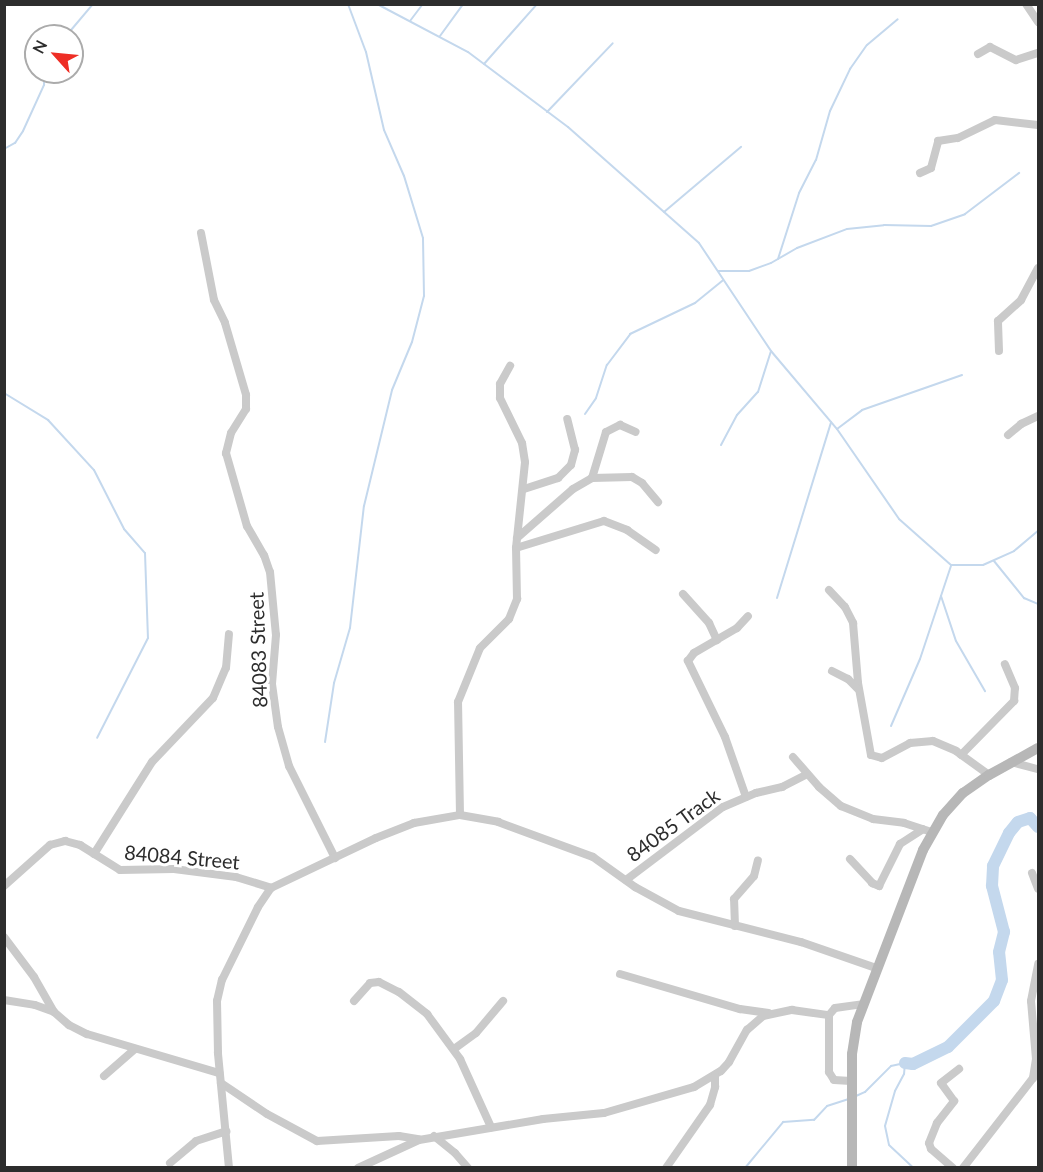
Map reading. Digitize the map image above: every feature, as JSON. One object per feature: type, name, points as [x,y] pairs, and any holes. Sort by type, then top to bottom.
[{"type":"main road","points":[[852,1167],[851,1084],[854,1037],[863,1004],[928,830],[974,784],[1038,748]]},
{"type":"street","points":[[1026,4],[1038,22]]},
{"type":"street","points":[[978,54],[990,47],[1016,60],[1038,53]]},
{"type":"street","points":[[920,173],[929,171],[931,168],[938,141],[958,138],[995,120],[1038,125]]},
{"type":"street","name":"84083 Street","points":[[201,233],[213,295],[225,323],[247,400],[244,414],[228,442],[226,453],[244,518],[270,572],[276,635],[272,684],[280,733],[294,776],[335,858]]},
{"type":"street","points":[[999,351],[998,321],[1021,300],[1038,268]]},
{"type":"street","points":[[460,815],[458,702],[480,648],[509,619],[516,607],[518,590],[516,548],[524,489],[524,449],[500,398],[500,384],[510,366]]},
{"type":"street","points":[[1008,435],[1021,424],[1038,416]]},
{"type":"street","points":[[524,489],[558,478],[572,465],[575,450],[567,419]]},
{"type":"street","points":[[592,478],[606,432],[620,425],[636,432]]},
{"type":"street","points":[[517,538],[552,510],[573,489],[592,478],[632,477],[642,483],[658,502]]},
{"type":"street","points":[[516,548],[604,521],[627,530],[656,550]]},
{"type":"street","points":[[829,590],[845,607],[853,623],[859,690],[869,749],[873,757],[882,758],[910,743],[925,740],[947,746],[989,775]]},
{"type":"street","points":[[683,594],[709,623],[717,640]]},
{"type":"street","points":[[746,797],[725,736],[688,665],[694,653],[737,628],[748,616]]},
{"type":"street","points":[[93,854],[152,762],[213,698],[226,668],[229,634]]},
{"type":"street","points":[[962,755],[1014,701],[1015,688],[1005,664]]},
{"type":"street","points":[[832,671],[848,679],[859,690]]},
{"type":"street","points":[[793,757],[807,774],[845,808],[873,819],[904,823],[928,830]]},
{"type":"street","points":[[1011,762],[1038,769]]},
{"type":"street","name":"84085 Track","points":[[626,880],[709,816],[733,801],[782,787],[807,774]]},
{"type":"street","points":[[229,1167],[219,1073],[216,1013],[219,990],[258,907],[271,888],[414,823],[460,815],[498,822],[563,844],[592,857],[679,911],[801,942],[876,968]]},
{"type":"street","points":[[850,859],[872,884],[879,886],[900,844],[928,830]]},
{"type":"street","name":"84084 Street","points":[[4,886],[54,842],[72,842],[113,867],[128,872],[174,869],[236,877],[271,888]]},
{"type":"street","points":[[735,926],[734,898],[754,876],[758,860]]},
{"type":"street","points":[[1032,873],[1038,889]]},
{"type":"street","points":[[4,937],[34,977],[54,1012]]},
{"type":"street","points":[[963,1167],[1033,1078],[1036,1059],[1031,1001],[1038,964]]},
{"type":"street","points":[[620,974],[740,1009],[770,1013],[792,1010],[829,1015]]},
{"type":"street","points":[[354,1001],[370,983],[383,983],[399,992],[427,1014],[454,1049],[491,1127]]},
{"type":"street","points":[[4,1000],[28,1002],[54,1012],[81,1032],[219,1073]]},
{"type":"street","points":[[454,1049],[476,1033],[504,1001]]},
{"type":"street","points":[[851,1084],[834,1080],[829,1072],[829,1015],[838,1007],[863,1004]]},
{"type":"street","points":[[358,1167],[419,1140],[434,1136],[613,1111],[694,1086],[715,1076],[729,1062],[747,1030],[770,1013]]},
{"type":"street","points":[[104,1076],[135,1049]]},
{"type":"street","points":[[953,1167],[931,1149],[929,1143],[937,1123],[954,1101],[941,1083],[959,1069]]},
{"type":"street","points":[[666,1167],[710,1105],[715,1087],[715,1076]]},
{"type":"street","points":[[221,1083],[267,1114],[317,1141],[399,1137],[419,1140]]},
{"type":"street","points":[[170,1163],[196,1141],[226,1131]]},
{"type":"street","points":[[434,1136],[468,1167]]},
{"type":"waterway","points":[[76,24],[93,4]]},
{"type":"waterway","points":[[325,742],[334,683],[350,628],[364,506],[392,390],[412,342],[424,296],[423,238],[404,176],[384,130],[366,52],[348,4]]},
{"type":"waterway","points":[[377,4],[468,52],[568,127],[699,243],[771,351],[837,429],[899,519],[951,565],[983,565],[1014,551],[1038,531]]},
{"type":"waterway","points":[[410,21],[423,4]]},
{"type":"waterway","points":[[440,36],[463,4]]},
{"type":"waterway","points":[[484,64],[537,4]]},
{"type":"waterway","points":[[778,259],[799,193],[816,160],[830,111],[850,69],[867,45],[898,19]]},
{"type":"waterway","points":[[547,112],[613,43]]},
{"type":"waterway","points":[[4,149],[15,143],[23,131],[44,84]]},
{"type":"waterway","points":[[664,212],[741,147]]},
{"type":"waterway","points":[[718,271],[749,271],[771,263],[797,248],[847,229],[884,225],[931,226],[965,214],[1019,173]]},
{"type":"waterway","points":[[585,414],[596,398],[607,365],[630,334],[695,303],[723,280]]},
{"type":"waterway","points":[[721,445],[737,415],[758,392],[771,351]]},
{"type":"waterway","points":[[837,429],[862,410],[962,375]]},
{"type":"waterway","points":[[4,393],[48,420],[94,470],[124,529],[145,553],[148,638],[97,738]]},
{"type":"waterway","points":[[777,598],[831,422]]},
{"type":"waterway","points":[[994,561],[1024,598],[1038,604]]},
{"type":"waterway","points":[[891,726],[920,659],[951,566]]},
{"type":"waterway","points":[[941,596],[956,641],[985,691]]},
{"type":"waterway","points":[[905,1063],[913,1064],[948,1047],[994,1001],[1002,980],[999,952],[1004,932],[992,886],[993,866],[1009,833],[1018,822],[1030,818],[1038,827]]},
{"type":"waterway","points":[[856,1096],[865,1092],[891,1066],[905,1063],[904,1074],[895,1091],[885,1126],[889,1145],[914,1168]]},
{"type":"waterway","points":[[745,1168],[783,1122],[814,1120],[827,1106],[848,1099]]}]
